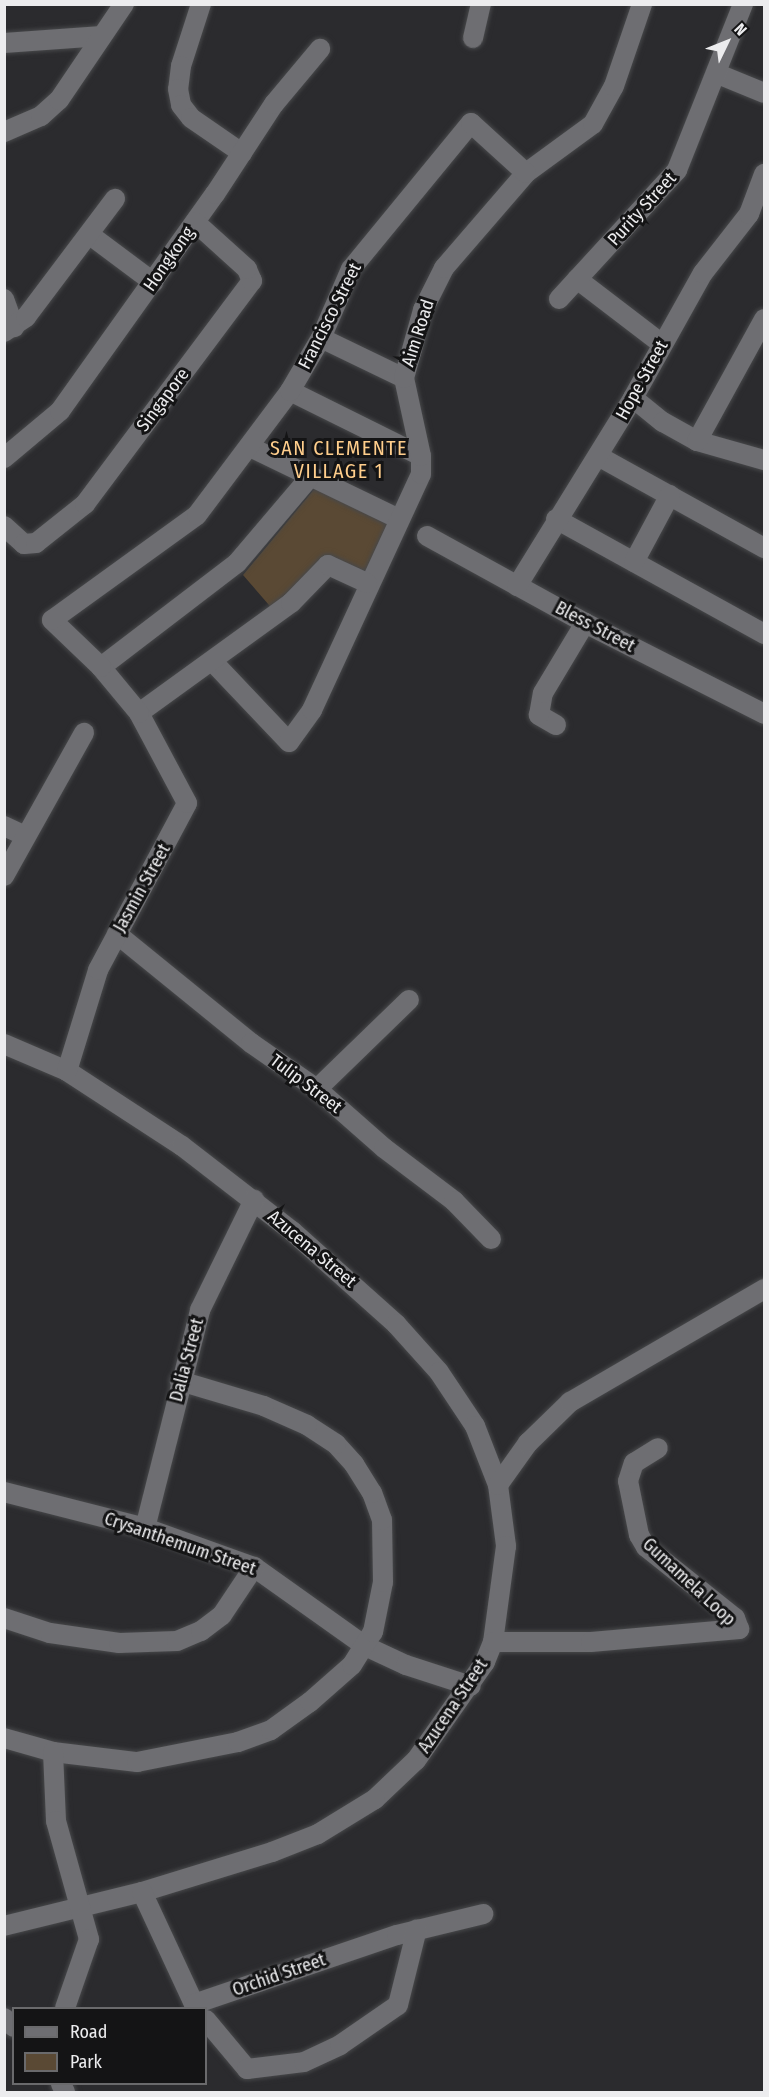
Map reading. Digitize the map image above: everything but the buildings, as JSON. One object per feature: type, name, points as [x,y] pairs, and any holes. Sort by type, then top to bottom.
[{"type":"street","points":[[4,132],[41,116],[59,100],[124,4]]},
{"type":"street","points":[[201,4],[181,66],[178,89],[181,105],[191,118],[242,153]]},
{"type":"street","points":[[473,38],[481,4]]},
{"type":"street","name":"Aim Road","points":[[214,663],[289,742],[312,710],[367,583],[421,474],[422,456],[404,378],[423,310],[444,268],[526,173],[593,124],[614,86],[642,4]]},
{"type":"street","name":"Purity Street","points":[[559,299],[677,170],[718,74],[743,4]]},
{"type":"street","points":[[4,43],[102,36]]},
{"type":"street","name":"Hongkong","points":[[5,457],[60,411],[195,222],[274,104],[321,49]]},
{"type":"street","points":[[718,74],[765,93]]},
{"type":"street","name":"Francisco Street","points":[[101,667],[52,620],[197,516],[290,391],[321,338],[351,269],[471,123],[526,173]]},
{"type":"street","name":"Hope Street","points":[[517,586],[556,519],[633,398],[703,273],[748,214],[765,174]]},
{"type":"street","points":[[4,299],[9,330],[26,318],[115,199]]},
{"type":"street","name":"Singapore","points":[[4,526],[24,544],[36,543],[85,504],[252,281],[247,269],[195,222]]},
{"type":"street","points":[[90,234],[153,282]]},
{"type":"street","points":[[577,279],[662,344]]},
{"type":"street","points":[[697,441],[765,319]]},
{"type":"street","points":[[321,338],[404,378]]},
{"type":"street","points":[[290,391],[422,456]]},
{"type":"street","points":[[633,398],[663,422],[697,441],[765,460]]},
{"type":"street","points":[[249,447],[309,478],[399,519]]},
{"type":"street","points":[[598,456],[765,548]]},
{"type":"street","points":[[309,478],[237,563],[101,667],[140,713],[214,663],[298,597],[328,565],[367,583]]},
{"type":"street","points":[[634,562],[670,495]]},
{"type":"street","points":[[556,519],[765,634]]},
{"type":"street","name":"Bless Street","points":[[427,536],[585,623],[765,714]]},
{"type":"street","points":[[556,725],[539,715],[543,693],[585,623]]},
{"type":"street","name":"Jasmin Street","points":[[67,1071],[98,970],[187,803],[140,713]]},
{"type":"street","points":[[4,876],[84,733]]},
{"type":"street","points":[[4,826],[25,836]]},
{"type":"street","name":"Tulip Street","points":[[117,934],[251,1043],[317,1089],[384,1148],[454,1201],[491,1239]]},
{"type":"street","points":[[317,1089],[409,1000]]},
{"type":"street","name":"Azucena Street","points":[[4,1044],[67,1071],[182,1146],[254,1200],[341,1272],[439,1371],[475,1426],[498,1485],[506,1546],[493,1642],[471,1686],[416,1760],[375,1799],[318,1834],[291,1845],[142,1892],[4,1926]]},
{"type":"street","name":"Dalia Street","points":[[145,1528],[180,1381],[200,1310],[254,1200]]},
{"type":"street","points":[[498,1485],[528,1443],[578,1396],[765,1289]]},
{"type":"street","points":[[4,1738],[53,1752],[137,1762],[238,1742],[271,1730],[310,1702],[352,1665],[365,1646],[379,1609],[384,1543],[381,1520],[372,1493],[354,1464],[336,1444],[307,1425],[264,1406],[180,1381]]},
{"type":"street","name":"Gumamela Loop","points":[[493,1642],[591,1642],[740,1629],[735,1618],[646,1547],[639,1535],[628,1481],[634,1462],[658,1448]]},
{"type":"street","name":"Crysanthemum Street","points":[[4,1492],[145,1528],[254,1567],[365,1646],[406,1665],[471,1686]]},
{"type":"street","points":[[4,1618],[51,1633],[119,1643],[177,1641],[201,1631],[222,1614],[254,1567]]},
{"type":"street","points":[[53,1752],[56,1821],[82,1908],[88,1939],[65,2007]]},
{"type":"street","points":[[142,1892],[197,2007]]},
{"type":"street","name":"Orchid Street","points":[[207,2008],[417,1929],[483,1914]]},
{"type":"street","points":[[207,2021],[247,2069],[304,2062],[340,2045],[398,2005],[417,1929]]},
{"type":"green space","points":[[316,487],[392,519],[368,569],[362,574],[327,557],[275,612],[243,575]]},
{"type":"district","name":"SAN CLEMENTE VILLAGE 1","points":[[339,460]]}]
